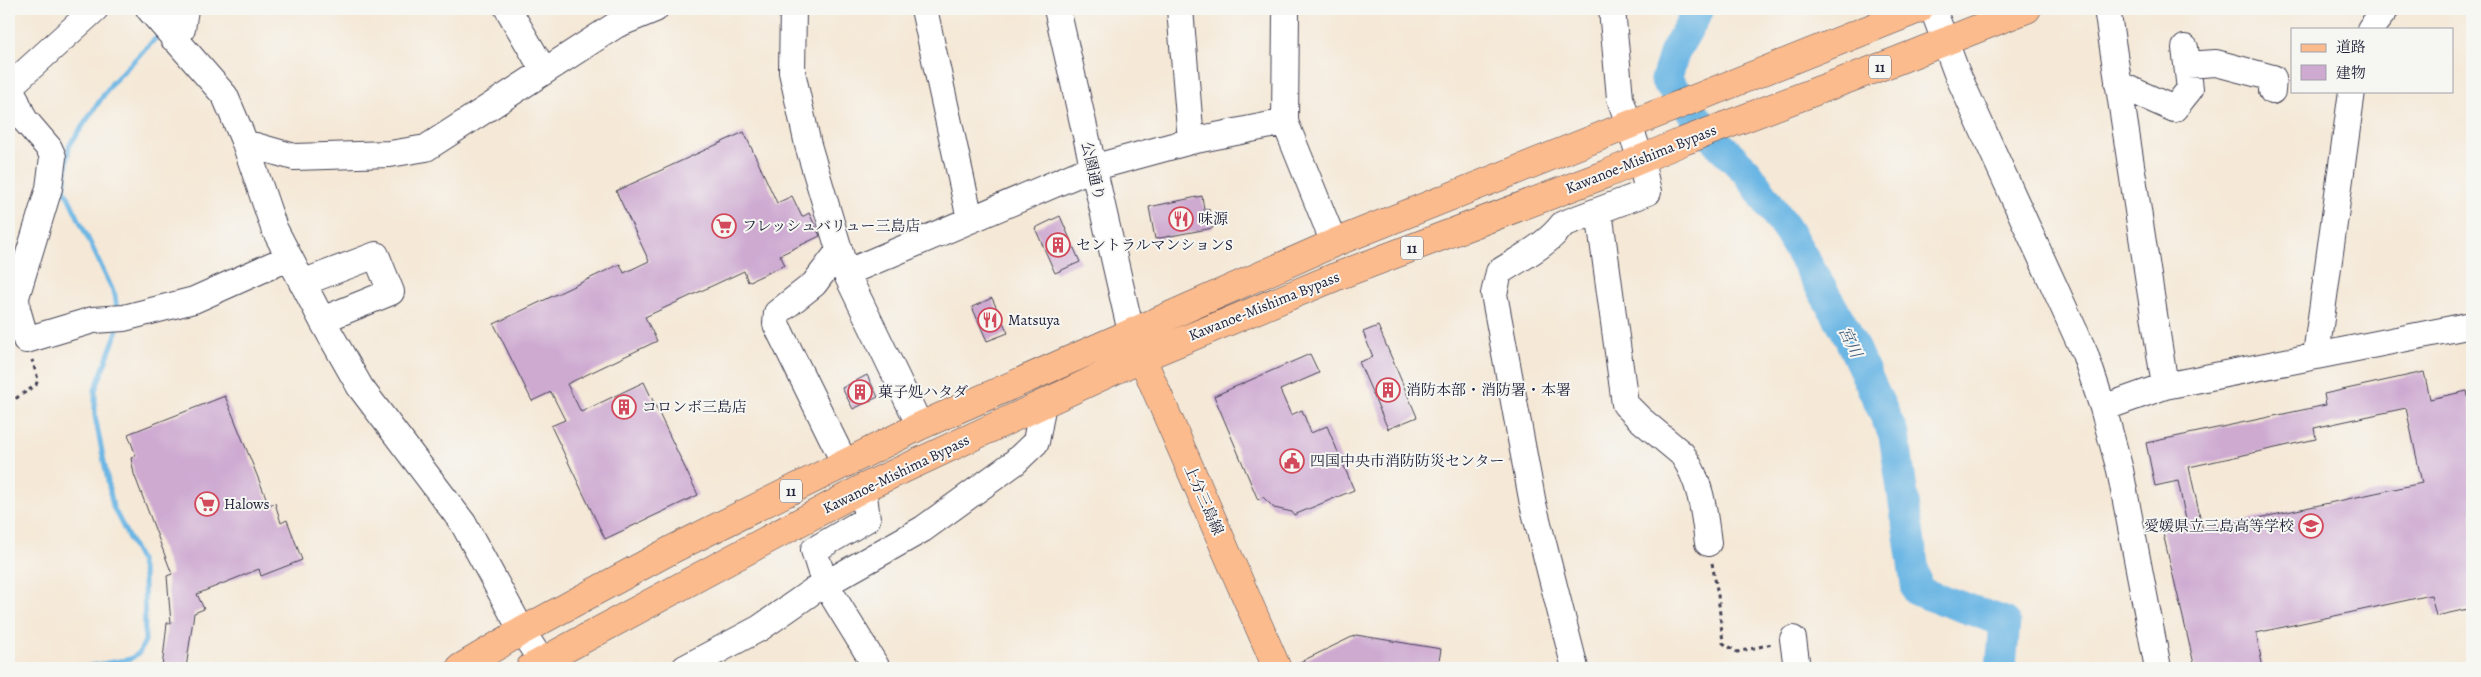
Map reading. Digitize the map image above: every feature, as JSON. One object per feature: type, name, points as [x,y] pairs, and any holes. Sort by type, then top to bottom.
[{"type":"main road","name":"Kawanoe-Mishima Bypass","points":[[460,668],[522,631],[673,549],[920,426],[1334,243],[1919,9]]},
{"type":"main road","name":"Kawanoe-Mishima Bypass","points":[[539,666],[863,488],[1141,358],[1335,277],[2028,9]]},
{"type":"main road","name":"上分三島線","points":[[1131,332],[1277,668]]},
{"type":"street","points":[[95,9],[10,87],[24,119],[49,148],[53,157],[49,188],[16,297],[16,309],[26,340],[93,320],[116,319],[194,300],[288,258]]},
{"type":"street","points":[[160,22],[182,29],[185,9]]},
{"type":"street","points":[[508,9],[544,71]]},
{"type":"street","points":[[245,144],[294,157],[390,154],[426,148],[616,25],[655,9]]},
{"type":"street","points":[[792,9],[792,72],[808,145],[843,262],[920,426]]},
{"type":"street","points":[[924,9],[970,219]]},
{"type":"street","name":"公園通り","points":[[1057,9],[1131,332]]},
{"type":"street","points":[[1180,9],[1192,141]]},
{"type":"street","points":[[1286,9],[1285,122],[1334,243]]},
{"type":"street","points":[[1575,668],[1533,504],[1494,294],[1499,272],[1537,248],[1557,232],[1563,224],[1648,192],[1641,160],[1620,98],[1612,9]]},
{"type":"street","points":[[1933,9],[1944,42],[2085,354],[2103,408],[2120,470],[2158,668]]},
{"type":"street","points":[[2107,9],[2165,386]]},
{"type":"street","points":[[2371,28],[2386,9]]},
{"type":"street","points":[[160,22],[225,96],[245,144],[274,228],[302,284],[360,387],[463,523],[539,666]]},
{"type":"street","points":[[2118,84],[2174,109],[2190,89],[2186,57],[2274,78],[2272,90]]},
{"type":"street","points":[[2316,355],[2352,92]]},
{"type":"street","points":[[845,464],[776,324],[777,313],[814,284],[843,262],[970,219],[1092,168],[1192,141],[1285,122]]},
{"type":"street","points":[[1599,211],[1625,404],[1640,420],[1682,454],[1687,462],[1702,495],[1708,543]]},
{"type":"street","points":[[302,284],[376,255],[391,292],[322,320]]},
{"type":"street","points":[[2103,408],[2165,386],[2472,325]]},
{"type":"street","points":[[684,668],[760,628],[825,584],[923,529],[1014,463],[1036,442],[1043,403]]},
{"type":"street","points":[[863,488],[867,519],[814,550],[825,584],[876,668]]},
{"type":"street","points":[[1793,639],[1797,668]]},
{"type":"path","points":[[9,403],[36,385],[38,379],[26,340]]},
{"type":"path","points":[[1708,543],[1718,595],[1723,643],[1737,652],[1793,639]]},
{"type":"building","points":[[744,132],[777,203],[792,196],[802,217],[809,213],[820,236],[780,255],[785,265],[748,282],[744,271],[645,317],[657,341],[567,384],[581,412],[644,382],[698,495],[605,539],[551,426],[565,420],[551,392],[532,401],[494,324],[620,264],[624,273],[649,261],[616,191]]},
{"type":"building","name":"味源","points":[[1202,196],[1204,210],[1209,209],[1213,228],[1155,239],[1149,207]]},
{"type":"building","name":"セントラルマンションS","points":[[1060,216],[1080,262],[1055,273],[1035,228]]},
{"type":"building","name":"Matsuya","points":[[992,298],[1008,333],[987,341],[972,307]]},
{"type":"building","name":"消防本部・消防署・本署","points":[[1378,326],[1417,417],[1388,429],[1359,362],[1373,357],[1363,332]]},
{"type":"building","name":"四国中央市消防防災センター","points":[[1310,354],[1319,373],[1280,390],[1291,415],[1302,410],[1311,433],[1327,426],[1354,490],[1294,515],[1292,512],[1274,508],[1263,497],[1258,500],[1214,396]]},
{"type":"building","points":[[2424,372],[2430,399],[2467,391],[2472,414],[2472,608],[2436,616],[2431,595],[2256,633],[2263,668],[2195,668],[2161,525],[2186,520],[2178,481],[2155,486],[2146,443],[2326,405],[2324,394]],"holes":[[[2406,408],[2422,483],[2203,530],[2189,467],[2316,439],[2314,428]]]},
{"type":"building","name":"菓子処ハタダ","points":[[867,375],[878,397],[853,409],[842,388]]},
{"type":"building","name":"Halows","points":[[225,396],[269,505],[275,503],[281,523],[287,520],[302,560],[261,576],[259,569],[197,594],[204,609],[194,613],[186,668],[162,668],[167,623],[171,623],[167,576],[172,574],[134,474],[131,458],[136,456],[128,434]]},
{"type":"building","points":[[1356,635],[1441,649],[1438,668],[1292,668],[1292,666]]},
{"type":"waterway","name":"宮川","points":[[1699,9],[1675,51],[1666,80],[1718,143],[1748,173],[1789,233],[1845,329],[1894,435],[1917,591],[2005,622],[2001,668]]},
{"type":"waterway","points":[[117,310],[115,295],[64,188],[69,146],[112,83],[159,33]]},
{"type":"waterway","points":[[80,668],[130,659],[139,653],[145,641],[144,576],[140,560],[113,507],[95,416],[95,390],[116,334],[117,326]]},
{"type":"place","name":"味源","points":[[1181,219]]},
{"type":"place","name":"フレッシュバリュー三島店","points":[[724,226]]},
{"type":"place","name":"セントラルマンションS","points":[[1058,245]]},
{"type":"place","name":"Matsuya","points":[[990,320]]},
{"type":"place","name":"消防本部・消防署・本署","points":[[1388,390]]},
{"type":"place","name":"菓子処ハタダ","points":[[860,392]]},
{"type":"place","name":"コロンボ三島店","points":[[624,407]]},
{"type":"place","name":"四国中央市消防防災センター","points":[[1292,461]]},
{"type":"place","name":"Halows","points":[[207,504]]},
{"type":"place","name":"愛媛県立三島高等学校","points":[[2311,526]]}]
